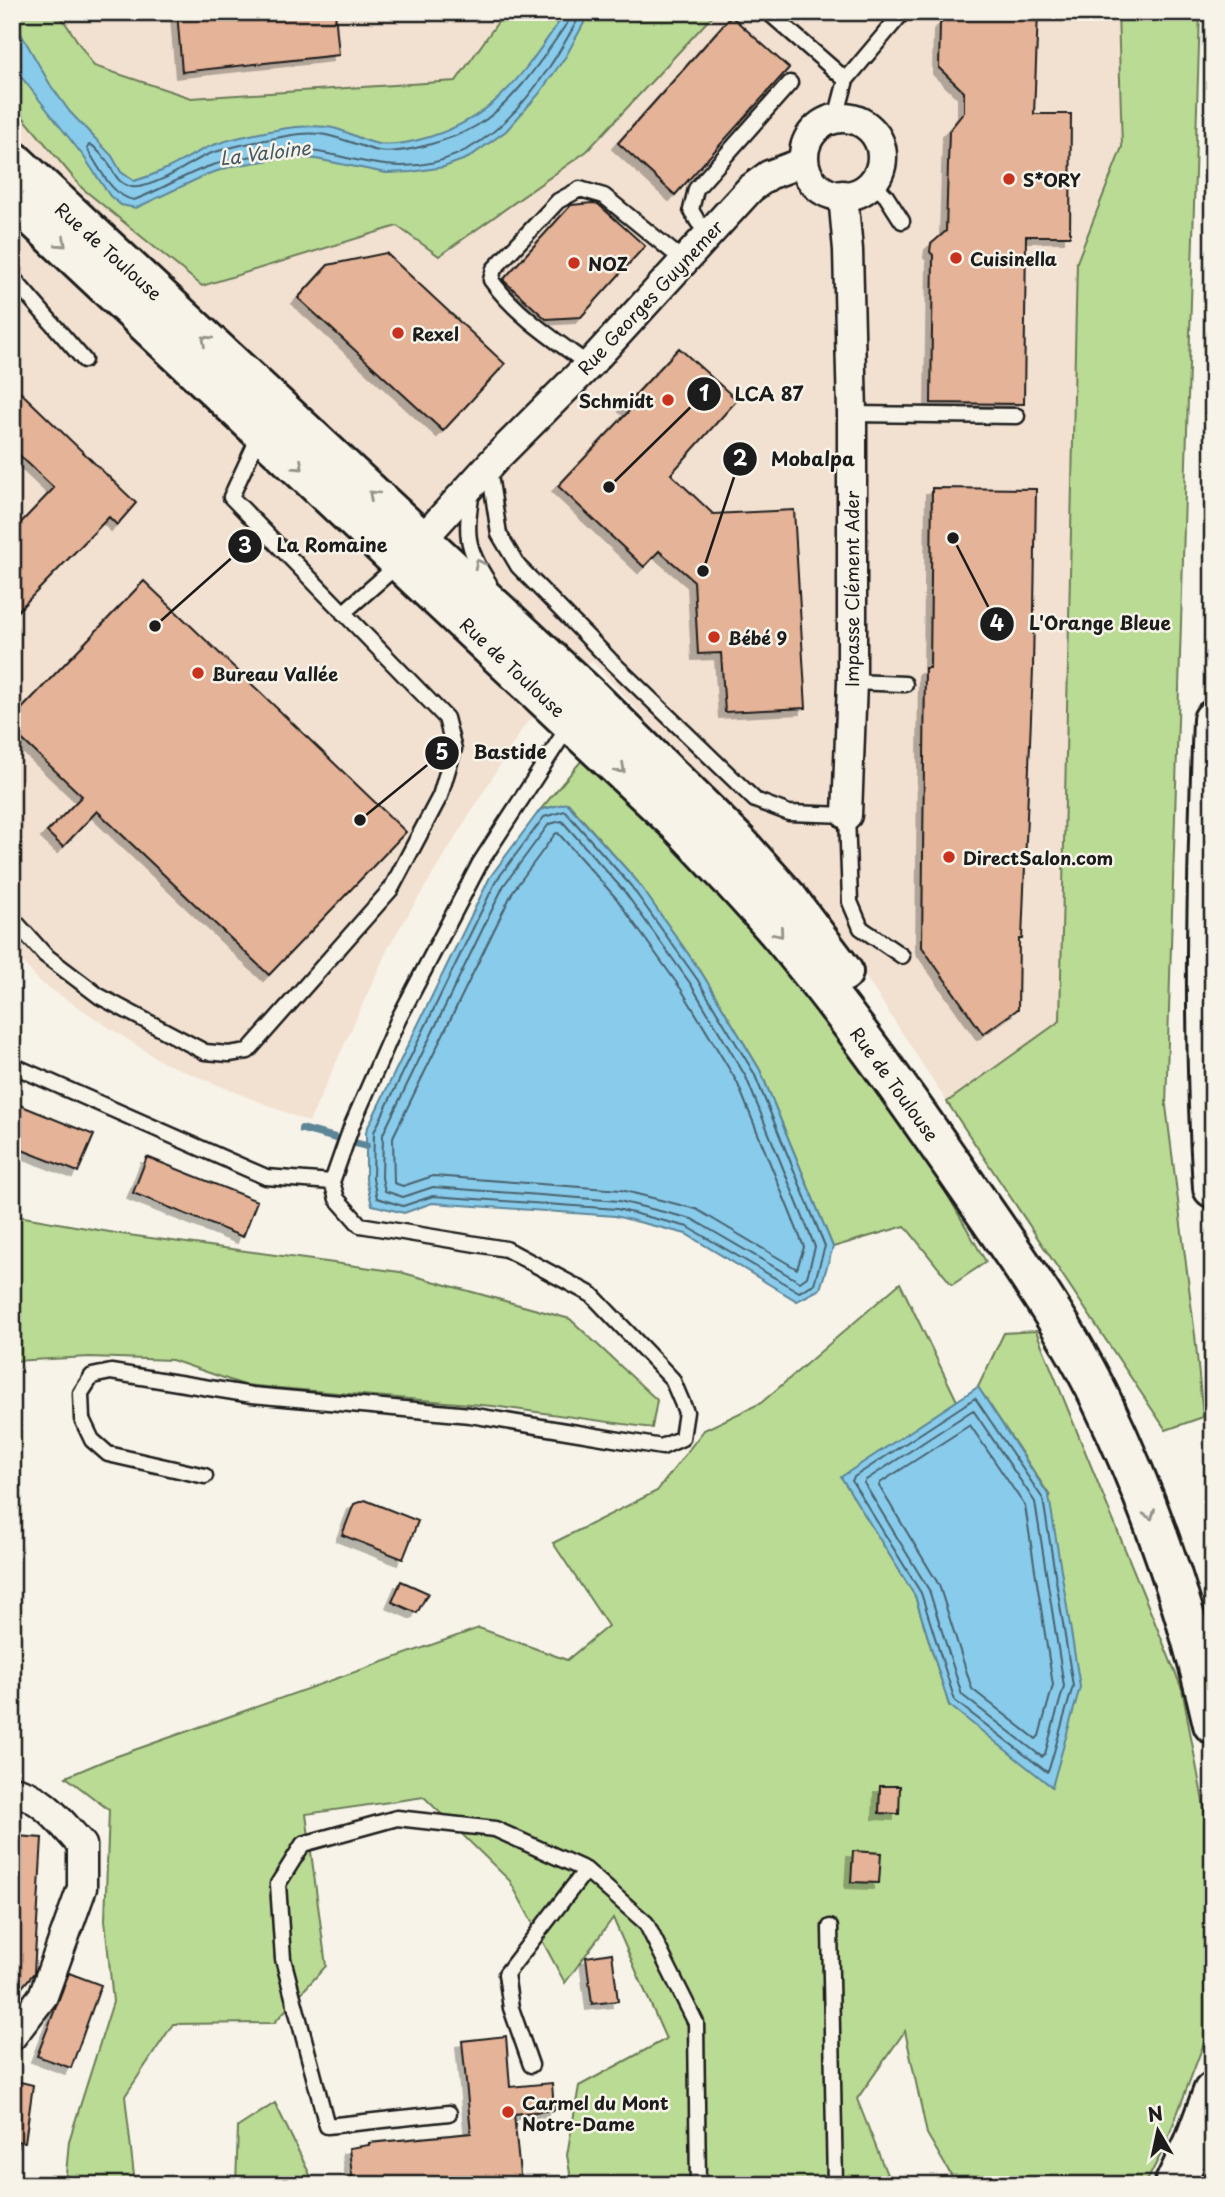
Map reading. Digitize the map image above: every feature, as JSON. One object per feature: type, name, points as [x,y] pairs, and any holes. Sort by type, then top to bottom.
[{"type":"main road","name":"Rue de Toulouse","points":[[12,160],[412,551],[581,711],[737,842],[788,900],[847,977],[1040,1265],[1113,1382],[1162,1477],[1189,1544],[1213,1626]]},
{"type":"main road","name":"Rue de Toulouse","points":[[12,197],[262,431],[530,642],[581,711],[779,933],[866,1043],[1017,1257],[1102,1402],[1137,1482],[1179,1599],[1200,1665],[1213,1724]]},
{"type":"main road","points":[[1213,720],[1206,989],[1213,1188]]},
{"type":"main road","points":[[1174,2185],[1194,2143],[1213,2092]]},
{"type":"street","points":[[836,118],[852,119],[866,125],[876,137],[881,152],[880,168],[872,182],[864,189],[843,195],[829,193],[817,186],[808,175],[804,162],[805,147],[811,133],[822,123],[836,118]]},
{"type":"street","name":"Rue Georges Guynemer","points":[[412,551],[481,475],[589,365],[750,189],[769,175],[804,162]]},
{"type":"street","name":"Impasse Clément Ader","points":[[843,195],[848,250],[852,414],[852,681],[847,814]]},
{"type":"street","points":[[12,1791],[23,1793],[46,1808],[82,1845],[82,1888],[43,1996],[12,2036]]},
{"type":"lane","points":[[768,12],[846,80]]},
{"type":"lane","points":[[836,118],[846,80],[903,12]]},
{"type":"lane","points":[[709,233],[691,210],[696,189],[790,83]]},
{"type":"lane","points":[[872,182],[902,221]]},
{"type":"lane","points":[[589,365],[544,332],[501,294],[491,280],[494,269],[558,201],[580,189],[604,195],[684,261]]},
{"type":"lane","points":[[12,277],[84,360]]},
{"type":"lane","points":[[852,414],[1017,416]]},
{"type":"lane","points":[[12,918],[46,955],[99,996],[205,1052],[229,1054],[248,1051],[391,889],[440,796],[454,748],[446,718],[231,496],[262,431]]},
{"type":"lane","points":[[481,475],[466,528],[476,563],[530,642]]},
{"type":"lane","points":[[481,475],[499,534],[518,566],[755,800],[789,813],[847,814],[850,902],[861,928],[902,956]]},
{"type":"lane","points":[[343,613],[412,551]]},
{"type":"lane","points":[[852,681],[905,684]]},
{"type":"lane","points":[[205,1476],[108,1454],[92,1440],[82,1419],[81,1393],[92,1376],[111,1372],[252,1395],[470,1415],[662,1447],[682,1437],[686,1412],[672,1379],[592,1295],[506,1249],[360,1225],[337,1199],[332,1182],[352,1125],[398,1020],[480,863],[581,711]]},
{"type":"lane","points":[[12,1065],[266,1177],[332,1182]]},
{"type":"lane","points":[[449,2112],[327,2126],[283,1959],[278,1884],[303,1844],[397,1818],[495,1829],[586,1870],[646,1923],[696,2022],[698,2185]]},
{"type":"lane","points":[[531,2065],[511,2008],[506,1974],[586,1870]]},
{"type":"lane","points":[[830,1927],[835,2185]]},
{"type":"shaded area","points":[[58,12],[505,12],[456,81],[191,98],[94,66]]},
{"type":"shaded area","points":[[716,12],[1118,12],[1122,147],[1077,262],[1060,1021],[947,1102],[825,914],[592,661],[524,726],[390,944],[309,1122],[162,1062],[40,982],[12,950],[12,104],[82,188],[202,286],[398,226],[587,151]]},
{"type":"green space","points":[[12,12],[58,12],[94,66],[191,98],[456,81],[505,12],[716,12],[587,151],[439,256],[397,226],[202,286],[82,188],[12,104]]},
{"type":"green space","points":[[1118,12],[1200,12],[1166,1106],[1203,1417],[1166,1430],[947,1102],[1060,1021],[1077,262],[1122,147]]},
{"type":"green space","points":[[587,754],[771,941],[900,1112],[986,1262],[952,1285],[905,1226],[833,1247],[760,1070],[703,975],[637,881],[568,803],[540,810]]},
{"type":"green space","points":[[12,1215],[121,1234],[400,1272],[570,1319],[657,1400],[652,1428],[493,1406],[244,1385],[172,1360],[90,1357],[12,1361]]},
{"type":"green space","points":[[900,1283],[957,1401],[842,1477],[915,1596],[949,1705],[1050,1496],[978,1387],[1004,1333],[1036,1331],[1182,1689],[1213,1855],[1213,2019],[1165,2146],[1145,2185],[957,2185],[927,2134],[905,2031],[857,2099],[891,2185],[572,2185],[567,2155],[579,2086],[666,2039],[613,1918],[565,1983],[510,1881],[424,1797],[306,1814],[326,1966],[274,2023],[173,2024],[125,2096],[135,2185],[65,2185],[69,2141],[113,2002],[105,1920],[109,1810],[66,1777],[106,1760],[479,1628],[567,1660],[608,1626],[553,1543],[657,1491],[704,1430],[761,1403]]},
{"type":"green space","points":[[275,2103],[315,2185],[236,2185],[238,2127]]},
{"type":"water","name":"La Valoine","points":[[566,12],[590,12],[566,56],[539,94],[506,131],[468,158],[444,167],[386,173],[316,159],[289,157],[233,166],[208,174],[136,208],[121,205],[110,196],[84,157],[12,65],[12,18],[51,86],[70,112],[112,156],[121,172],[134,181],[211,146],[274,130],[324,126],[373,143],[390,144],[421,139],[451,129],[473,118],[508,89]]},
{"type":"water","points":[[567,803],[637,881],[703,975],[760,1070],[833,1247],[820,1289],[797,1301],[686,1234],[615,1216],[432,1203],[404,1213],[372,1205],[366,1180],[366,1131],[490,877],[540,810]]},
{"type":"water","points":[[978,1387],[1049,1496],[1080,1687],[1052,1787],[949,1705],[915,1596],[841,1477]]},
{"type":"building","points":[[177,12],[335,12],[339,55],[182,72]]},
{"type":"building","points":[[953,12],[1038,12],[1034,114],[1071,114],[1070,236],[1026,236],[1024,404],[931,403],[933,255],[930,252],[931,244],[946,231],[949,131],[964,112],[964,92],[939,68],[940,24]]},
{"type":"building","points":[[731,16],[789,68],[675,195],[618,143]]},
{"type":"building","name":"NOZ","points":[[598,204],[645,246],[581,317],[546,319],[503,280],[571,205]]},
{"type":"building","points":[[386,253],[505,364],[443,431],[298,298],[328,265]]},
{"type":"building","points":[[679,348],[737,400],[671,474],[713,514],[794,510],[806,708],[725,712],[721,653],[698,654],[694,581],[659,551],[644,567],[558,486],[630,410],[625,406]]},
{"type":"building","points":[[12,384],[136,503],[117,525],[109,517],[12,617],[12,532],[54,488],[12,448]]},
{"type":"building","points":[[932,488],[1036,489],[1033,669],[1018,1009],[983,1034],[922,947],[925,668],[930,668]]},
{"type":"building","points":[[144,581],[406,832],[269,975],[97,811],[63,847],[47,832],[82,796],[12,730],[12,719]]},
{"type":"building","points":[[12,1102],[94,1135],[78,1172],[12,1146]]},
{"type":"building","points":[[147,1157],[257,1201],[243,1237],[133,1193]]},
{"type":"building","points":[[365,1500],[418,1521],[403,1559],[342,1535],[354,1504]]},
{"type":"building","points":[[401,1581],[428,1593],[417,1613],[392,1602]]},
{"type":"building","points":[[880,1786],[900,1786],[899,1814],[879,1813]]},
{"type":"building","points":[[17,1836],[42,1838],[34,1973],[12,1999],[12,1912]]},
{"type":"building","points":[[853,1851],[881,1853],[879,1883],[851,1882]]},
{"type":"building","points":[[612,1953],[618,2001],[592,2004],[586,1957]]},
{"type":"building","points":[[69,1973],[101,1985],[71,2068],[37,2056]]},
{"type":"building","name":"Carmel du Mont Notre-Dame","points":[[506,2036],[510,2087],[552,2083],[554,2110],[514,2114],[521,2185],[353,2185],[349,2148],[369,2143],[471,2133],[462,2041]]},
{"type":"building","points":[[12,2080],[33,2085],[25,2142],[12,2141]]},
{"type":"waterway","points":[[302,1129],[366,1146]]},
{"type":"place","name":"S*ORY","points":[[1009,179]]},
{"type":"place","name":"Cuisinella","points":[[956,258]]},
{"type":"place","name":"NOZ","points":[[574,263]]},
{"type":"place","name":"Rexel","points":[[398,333]]},
{"type":"place","name":"Schmidt","points":[[668,400]]},
{"type":"place","name":"LCA 87","points":[[609,487]]},
{"type":"place","name":"L'Orange Bleue","points":[[953,538]]},
{"type":"place","name":"Mobalpa","points":[[703,571]]},
{"type":"place","name":"La Romaine","points":[[155,626]]},
{"type":"place","name":"Bébé 9","points":[[714,637]]},
{"type":"place","name":"Bureau Vallée","points":[[198,673]]},
{"type":"place","name":"Bastide","points":[[360,820]]},
{"type":"place","name":"DirectSalon.com","points":[[949,857]]},
{"type":"place","name":"Carmel du Mont Notre-Dame","points":[[508,2112]]}]
